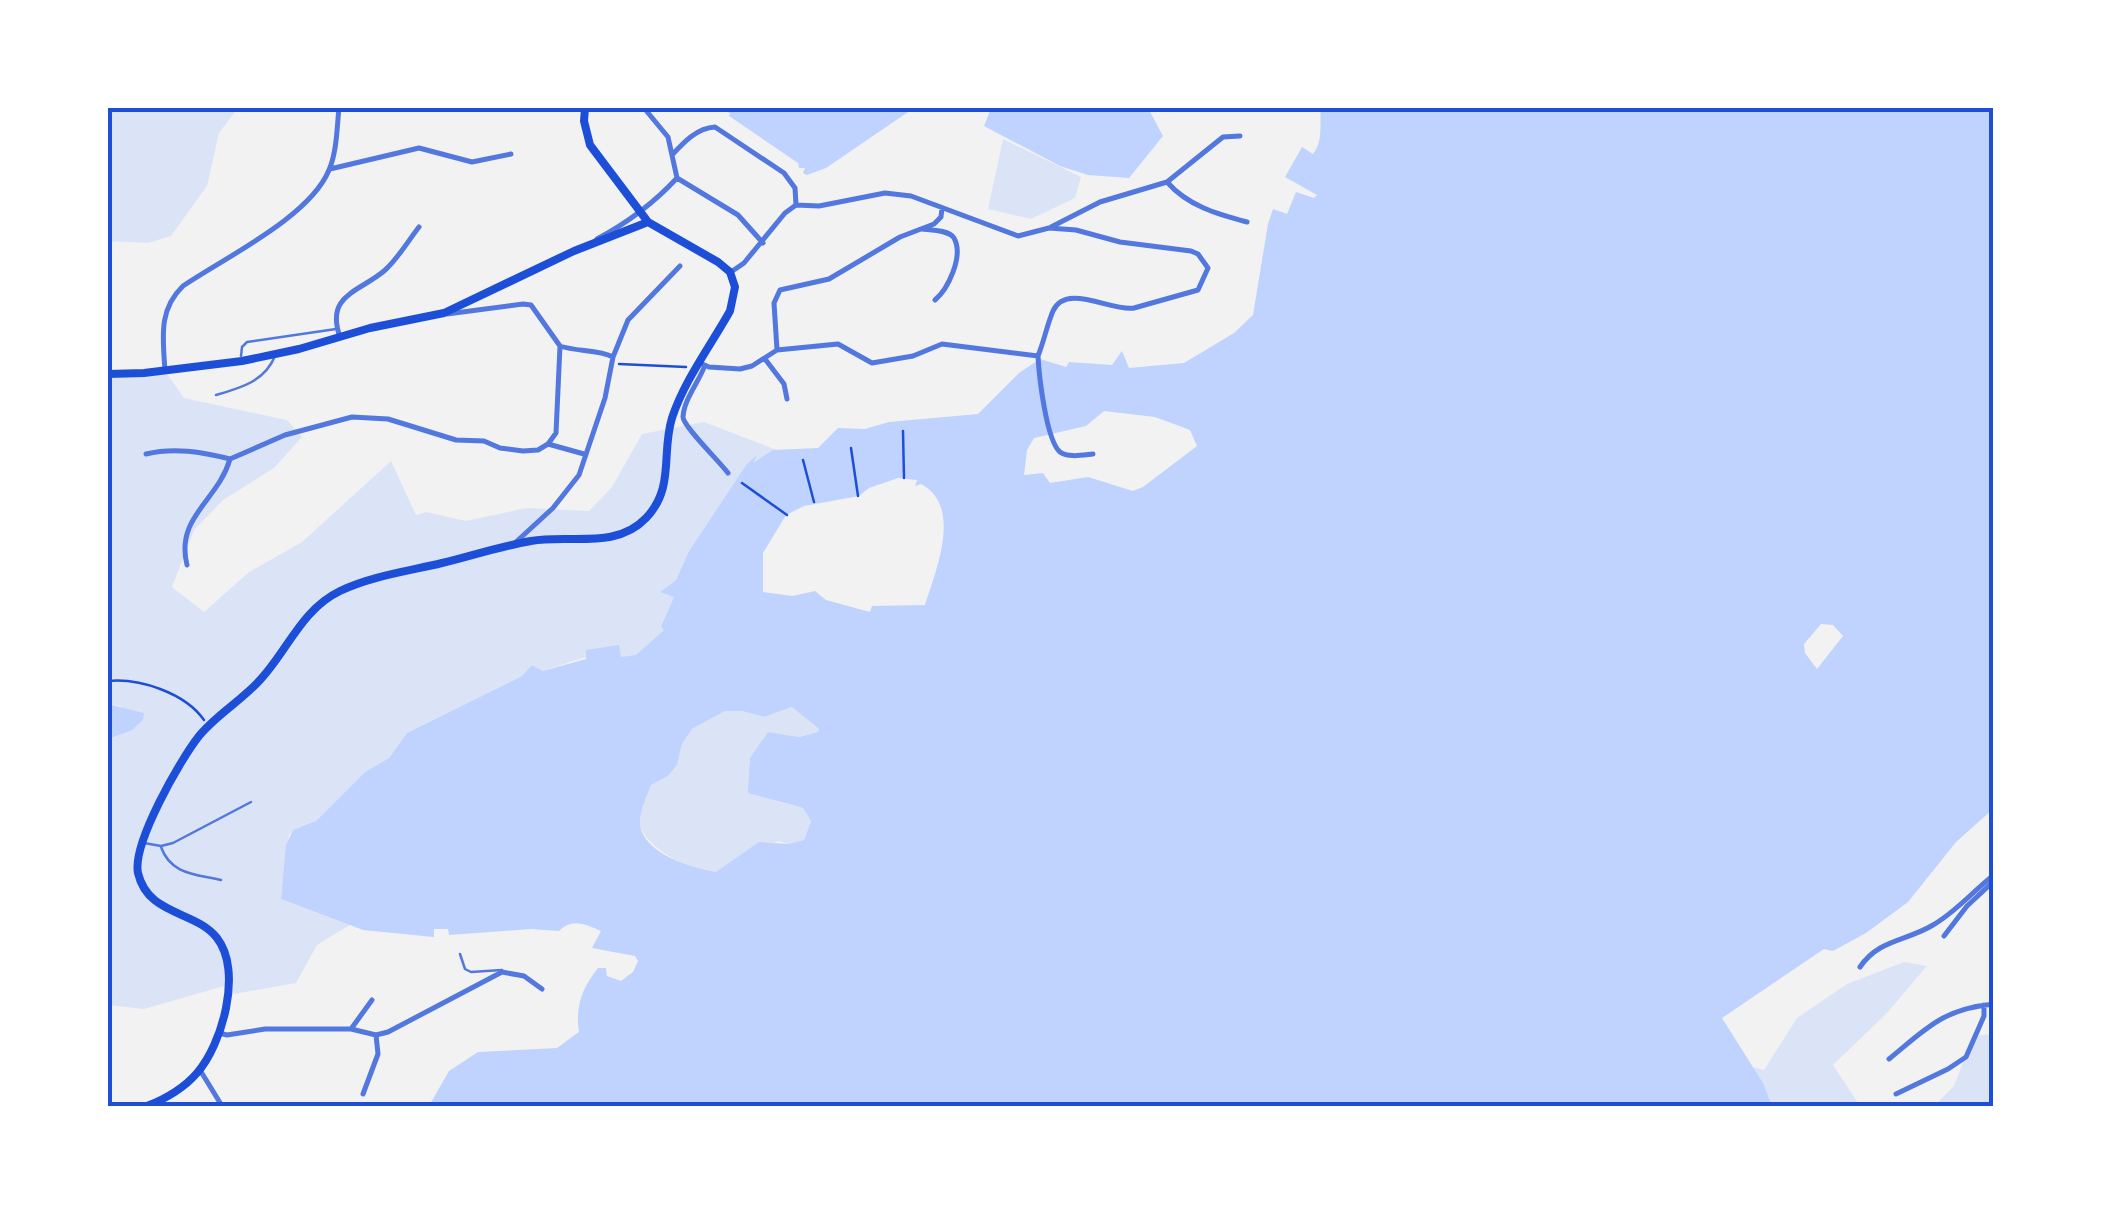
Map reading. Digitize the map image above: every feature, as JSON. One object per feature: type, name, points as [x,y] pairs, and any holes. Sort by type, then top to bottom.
[{"type":"main road","points":[[147,1106],[177,1090],[200,1070],[219,1034],[229,985],[223,946],[204,927],[164,908],[147,892],[138,868],[142,842],[184,757],[208,726],[261,680],[306,617],[330,596],[360,583],[532,540],[608,538],[627,533],[643,521],[664,489],[672,418],[734,301],[735,287],[730,272],[718,262],[646,219],[630,200],[590,144],[585,108]]},
{"type":"main road","points":[[108,374],[242,361],[339,333],[444,313],[646,219]]},
{"type":"street","points":[[166,371],[163,330],[168,299],[195,277],[293,214],[330,170],[338,108]]},
{"type":"street","points":[[644,108],[668,137],[677,178],[738,214],[763,243]]},
{"type":"street","points":[[672,154],[686,140],[715,128],[784,172],[795,188],[796,205]]},
{"type":"street","points":[[730,272],[763,243],[785,212],[796,205],[819,206],[885,192],[911,196],[1018,236],[1049,228],[1100,202],[1167,182],[1223,137],[1240,136]]},
{"type":"street","points":[[330,170],[419,148],[472,162],[511,154]]},
{"type":"street","points":[[574,252],[634,217],[677,178]]},
{"type":"street","points":[[1167,182],[1202,208],[1247,222]]},
{"type":"street","points":[[777,350],[774,303],[780,290],[829,279],[919,228],[934,224],[942,208]]},
{"type":"street","points":[[339,333],[341,300],[387,268],[419,227]]},
{"type":"street","points":[[919,228],[948,233],[954,238],[951,279],[935,300]]},
{"type":"street","points":[[1049,228],[1191,251],[1208,268],[1198,290],[1134,308],[1123,310],[1081,298],[1065,299],[1054,308],[1038,356],[1051,434],[1058,450],[1065,455],[1092,454]]},
{"type":"street","points":[[514,544],[569,490],[606,398],[613,360],[628,320],[680,266]]},
{"type":"street","points":[[444,313],[457,315],[531,305],[560,346],[583,353],[606,353],[613,360]]},
{"type":"street","points":[[728,473],[702,440],[685,426],[683,416],[701,366],[740,369],[777,350],[838,344],[872,362],[913,356],[942,344],[1038,356]]},
{"type":"street","points":[[146,454],[182,451],[230,460],[285,434],[352,417],[388,419],[456,440],[484,441],[500,448],[538,450],[556,432],[560,346]]},
{"type":"street","points":[[764,358],[779,376],[786,398]]},
{"type":"street","points":[[548,444],[585,454]]},
{"type":"street","points":[[188,565],[183,548],[186,533],[225,477],[230,460]]},
{"type":"street","points":[[1944,936],[1994,878]]},
{"type":"street","points":[[1860,967],[1877,949],[1893,940],[1930,928],[1994,878]]},
{"type":"street","points":[[219,1034],[265,1029],[351,1029],[376,1035],[426,1015],[502,972],[524,976],[542,989]]},
{"type":"street","points":[[351,1029],[372,1000]]},
{"type":"street","points":[[1888,1059],[1937,1019],[1966,1008],[1994,1004]]},
{"type":"street","points":[[1896,1094],[1948,1070],[1966,1057],[1984,1016],[1984,1005]]},
{"type":"street","points":[[362,1094],[377,1060],[376,1035]]},
{"type":"street","points":[[200,1070],[222,1106]]},
{"type":"lane","points":[[242,361],[243,343],[339,333]]},
{"type":"lane","points":[[216,395],[256,380],[276,354]]},
{"type":"lane","points":[[142,842],[161,846],[194,834],[250,802]]},
{"type":"lane","points":[[161,846],[166,860],[178,870],[221,880]]},
{"type":"lane","points":[[460,954],[461,963],[471,972],[502,972]]},
{"type":"path","points":[[613,360],[701,366]]},
{"type":"path","points":[[903,431],[904,478]]},
{"type":"path","points":[[850,448],[858,496]]},
{"type":"path","points":[[802,460],[814,502]]},
{"type":"path","points":[[742,483],[787,515]]},
{"type":"path","points":[[108,681],[119,680],[170,693],[194,705],[208,726]]},
{"type":"shaded area","points":[[108,108],[238,108],[219,133],[207,186],[171,236],[148,243],[108,241]]},
{"type":"shaded area","points":[[1003,139],[1081,177],[1075,198],[1031,219],[988,209]]},
{"type":"shaded area","points":[[165,371],[184,398],[287,420],[302,437],[274,468],[223,500],[194,530],[172,587],[204,612],[249,572],[302,542],[391,461],[416,515],[426,512],[466,521],[526,508],[589,511],[612,487],[642,434],[704,422],[777,450],[746,465],[689,551],[676,580],[661,591],[674,597],[661,625],[665,629],[637,655],[621,658],[619,646],[543,671],[532,665],[522,676],[407,733],[389,758],[365,772],[316,821],[289,834],[281,899],[350,925],[317,945],[296,983],[234,994],[231,984],[144,1009],[108,1005],[108,739],[114,736],[121,706],[108,704],[108,375]]},
{"type":"shaded area","points":[[792,707],[818,732],[799,737],[768,732],[749,762],[775,801],[803,808],[811,821],[804,840],[788,844],[778,841],[714,872],[682,863],[649,840],[640,823],[645,799],[651,785],[668,776],[677,765],[682,744],[692,729],[725,711],[764,717]]},
{"type":"shaded area","points":[[1904,962],[1927,966],[1887,1013],[1833,1065],[1860,1106],[1772,1106],[1753,1067],[1764,1070],[1797,1018],[1847,984]]},
{"type":"shaded area","points":[[1993,1034],[1993,1106],[1934,1106],[1954,1086],[1973,1036]]},
{"type":"water","points":[[716,108],[914,108],[826,168],[807,175],[803,173],[805,168],[799,168],[798,163],[729,116],[730,113]]},
{"type":"water","points":[[991,108],[1148,108],[1163,136],[1129,178],[1088,175],[1060,166],[984,126]]},
{"type":"water","points":[[1321,108],[1993,108],[1993,809],[1956,842],[1908,902],[1866,933],[1833,951],[1824,949],[1722,1018],[1763,1083],[1772,1106],[429,1106],[449,1071],[478,1052],[557,1048],[579,1032],[581,998],[598,968],[606,968],[607,976],[621,981],[633,972],[638,961],[635,956],[592,948],[601,931],[579,924],[559,931],[531,929],[449,935],[448,929],[434,929],[434,937],[363,930],[281,899],[286,845],[293,830],[316,821],[365,772],[389,758],[407,733],[522,676],[532,665],[543,671],[586,659],[586,650],[619,645],[621,657],[636,655],[664,630],[661,626],[674,597],[660,592],[676,580],[689,551],[746,465],[757,455],[754,462],[773,450],[818,448],[838,428],[865,429],[889,422],[978,414],[1019,373],[1040,359],[1066,367],[1069,362],[1112,365],[1122,351],[1129,368],[1184,363],[1234,333],[1253,315],[1273,209],[1287,214],[1296,192],[1314,198],[1317,195],[1285,177],[1302,147],[1313,154],[1316,149]],"holes":[[[1104,411],[1155,417],[1190,430],[1197,446],[1133,491],[1088,477],[1050,483],[1043,473],[1024,475],[1027,450],[1034,438],[1086,426]],[[898,478],[917,480],[915,486],[921,484],[934,494],[941,507],[943,540],[925,605],[872,606],[870,612],[826,600],[815,591],[792,596],[763,592],[763,553],[786,515],[804,506],[859,496],[869,488]],[[1821,624],[1833,625],[1843,636],[1817,669],[1805,653],[1804,644]],[[792,707],[819,729],[799,737],[768,732],[750,758],[748,793],[803,808],[811,821],[804,840],[788,844],[759,842],[716,872],[670,858],[650,844],[640,824],[645,799],[651,785],[668,776],[677,765],[682,744],[692,729],[725,711],[764,717]]]},
{"type":"water","points":[[108,704],[144,713],[143,720],[132,730],[108,739]]}]
